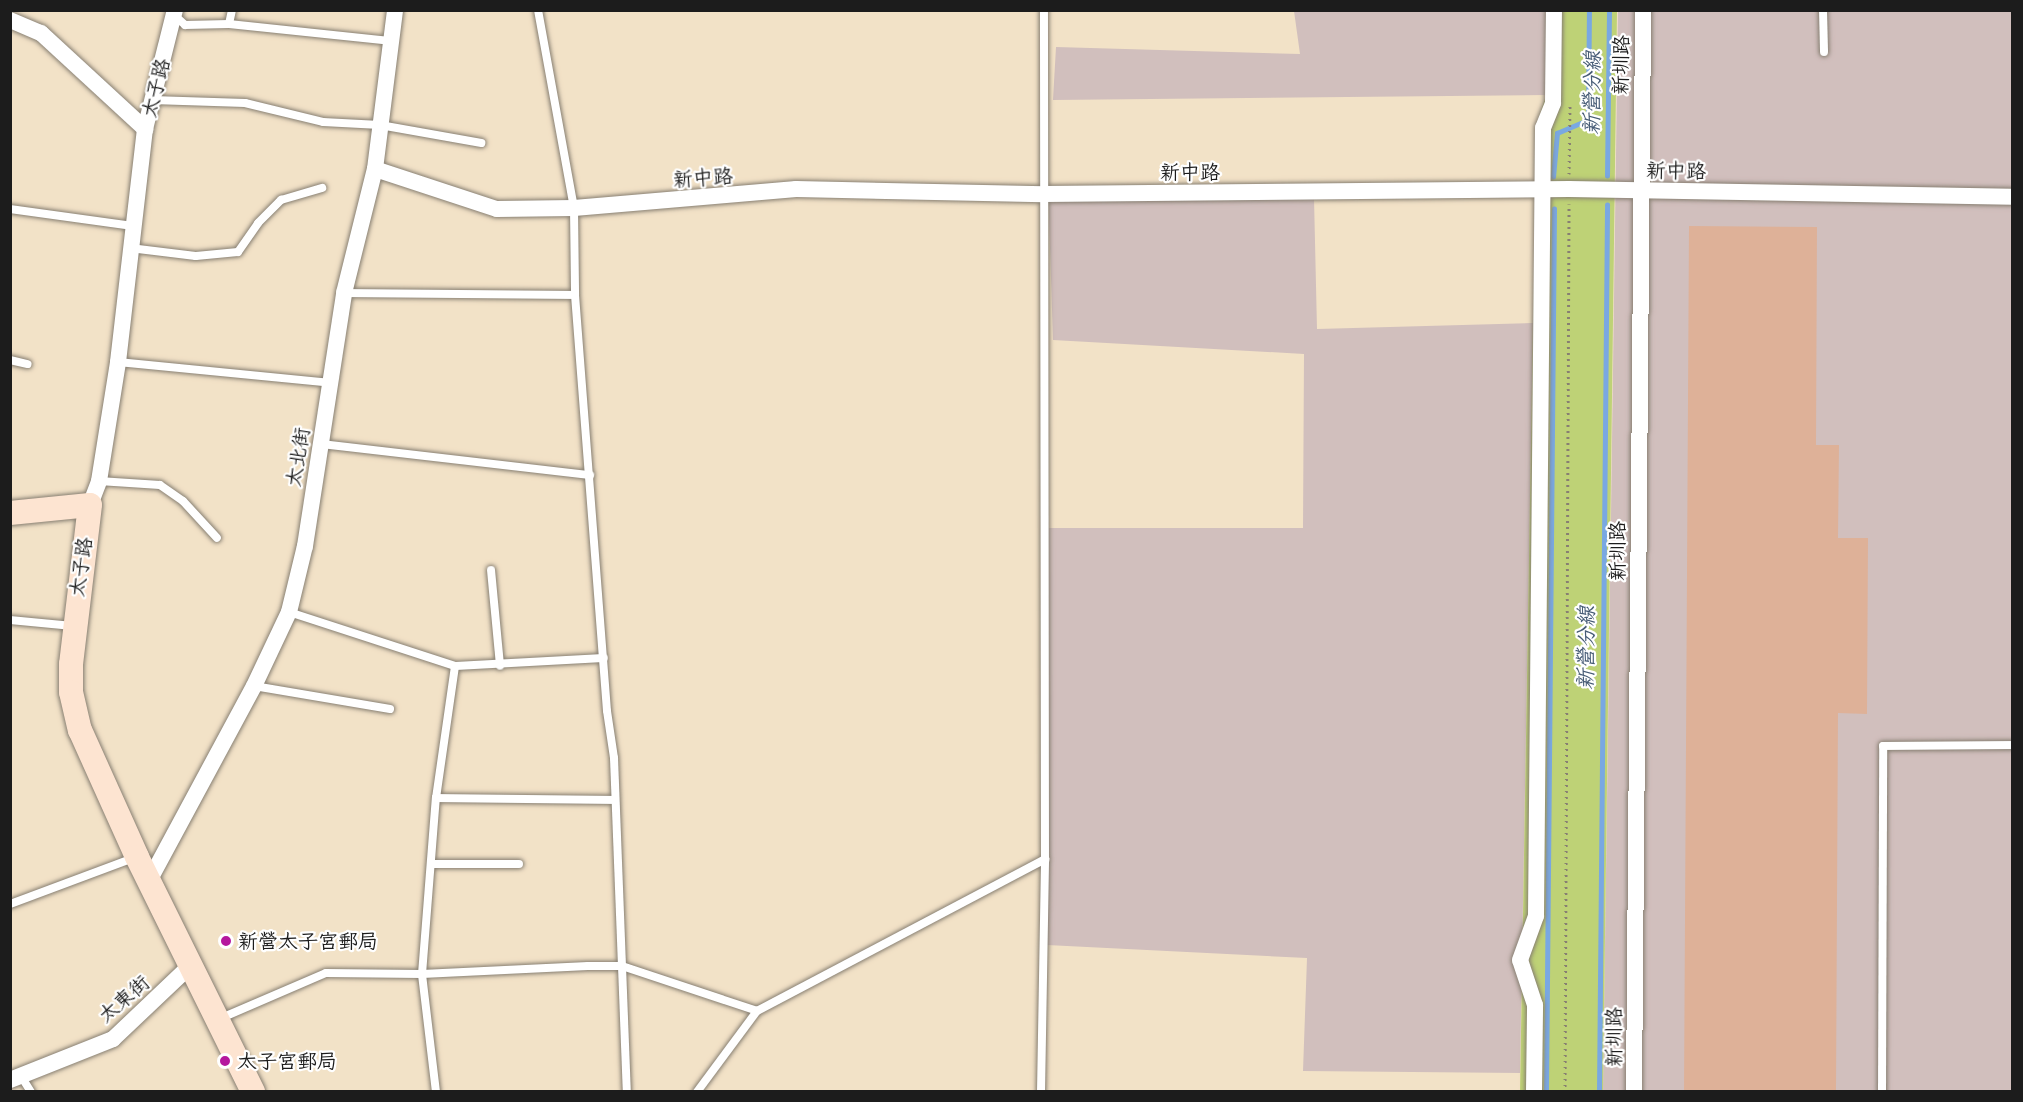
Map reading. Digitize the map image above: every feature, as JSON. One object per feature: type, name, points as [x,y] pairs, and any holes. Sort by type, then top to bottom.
[{"type":"street","name":"太北街","points":[[149,881],[254,686],[289,612],[305,546],[332,383],[344,293],[375,169],[395,10]]},
{"type":"street","points":[[1534,1092],[1535,1005],[1520,960],[1536,916],[1544,128],[1553,103],[1554,10]]},
{"type":"street","name":"新圳路","points":[[1634,1092],[1643,10]]},
{"type":"street","name":"太子路","points":[[174,13],[145,129],[118,362],[99,481],[90,505],[73,626],[71,692],[80,730],[137,857],[254,1092]]},
{"type":"street","points":[[10,20],[41,33],[145,129]]},
{"type":"street","name":"新中路","points":[[375,169],[497,209],[574,208],[796,189],[1044,194],[1569,189],[2013,198]]},
{"type":"street","points":[[10,513],[90,505]]},
{"type":"street","name":"太東街","points":[[16,1078],[113,1039],[191,965]]},
{"type":"lane","points":[[229,24],[232,10]]},
{"type":"lane","points":[[538,10],[574,208],[575,296],[615,800],[627,1092]]},
{"type":"lane","points":[[1041,1092],[1045,860],[1044,10]]},
{"type":"lane","points":[[1823,10],[1824,52]]},
{"type":"lane","points":[[174,13],[185,25],[229,24],[392,40]]},
{"type":"lane","points":[[152,100],[245,103],[323,122],[380,125],[481,143]]},
{"type":"lane","points":[[130,248],[196,256],[238,252],[258,223],[281,200],[322,188]]},
{"type":"lane","points":[[10,209],[134,226]]},
{"type":"lane","points":[[344,293],[575,296]]},
{"type":"lane","points":[[10,360],[28,364]]},
{"type":"lane","points":[[118,362],[332,383]]},
{"type":"lane","points":[[321,444],[590,475]]},
{"type":"lane","points":[[99,481],[160,485],[183,501],[217,538]]},
{"type":"lane","points":[[491,570],[500,666]]},
{"type":"lane","points":[[289,612],[455,666],[500,666],[604,658]]},
{"type":"lane","points":[[10,620],[73,626]]},
{"type":"lane","points":[[436,1092],[422,974],[436,798],[455,666]]},
{"type":"lane","points":[[254,686],[390,709]]},
{"type":"lane","points":[[1882,1092],[1883,746],[2013,745]]},
{"type":"lane","points":[[436,798],[615,800]]},
{"type":"lane","points":[[10,904],[137,857]]},
{"type":"lane","points":[[697,1092],[757,1011],[1045,860]]},
{"type":"lane","points":[[432,864],[519,864]]},
{"type":"lane","points":[[219,1020],[326,974],[422,974],[622,966],[757,1011]]},
{"type":"lane","points":[[16,1078],[32,1092]]},
{"type":"path","points":[[1565,1092],[1570,121]]},
{"type":"shaded area","points":[[1294,11],[1546,11],[1546,95],[1053,100],[1056,47],[1300,54]]},
{"type":"shaded area","points":[[1618,11],[2012,11],[2012,1091],[1603,1091]]},
{"type":"shaded area","points":[[1048,186],[1314,198],[1317,329],[1533,323],[1520,1073],[1303,1071],[1307,958],[1047,945],[1048,528],[1303,528],[1304,354],[1053,340]]},
{"type":"green space","points":[[1546,11],[1617,11],[1603,1091],[1520,1092],[1533,323],[1538,120],[1546,95]]},
{"type":"building","points":[[1689,226],[1817,227],[1816,445],[1839,445],[1838,538],[1868,538],[1867,714],[1838,713],[1836,1092],[1684,1092]]},
{"type":"waterway","points":[[1553,177],[1557,133],[1588,120],[1589,10]]},
{"type":"waterway","name":"新營分線","points":[[1607,176],[1609,10]]},
{"type":"waterway","name":"新營分線","points":[[1599,1092],[1607,205]]},
{"type":"waterway","points":[[1546,1092],[1554,209]]},
{"type":"place","name":"新營太子宮郵局","points":[[226,941]]},
{"type":"place","name":"太子宮郵局","points":[[225,1061]]}]
